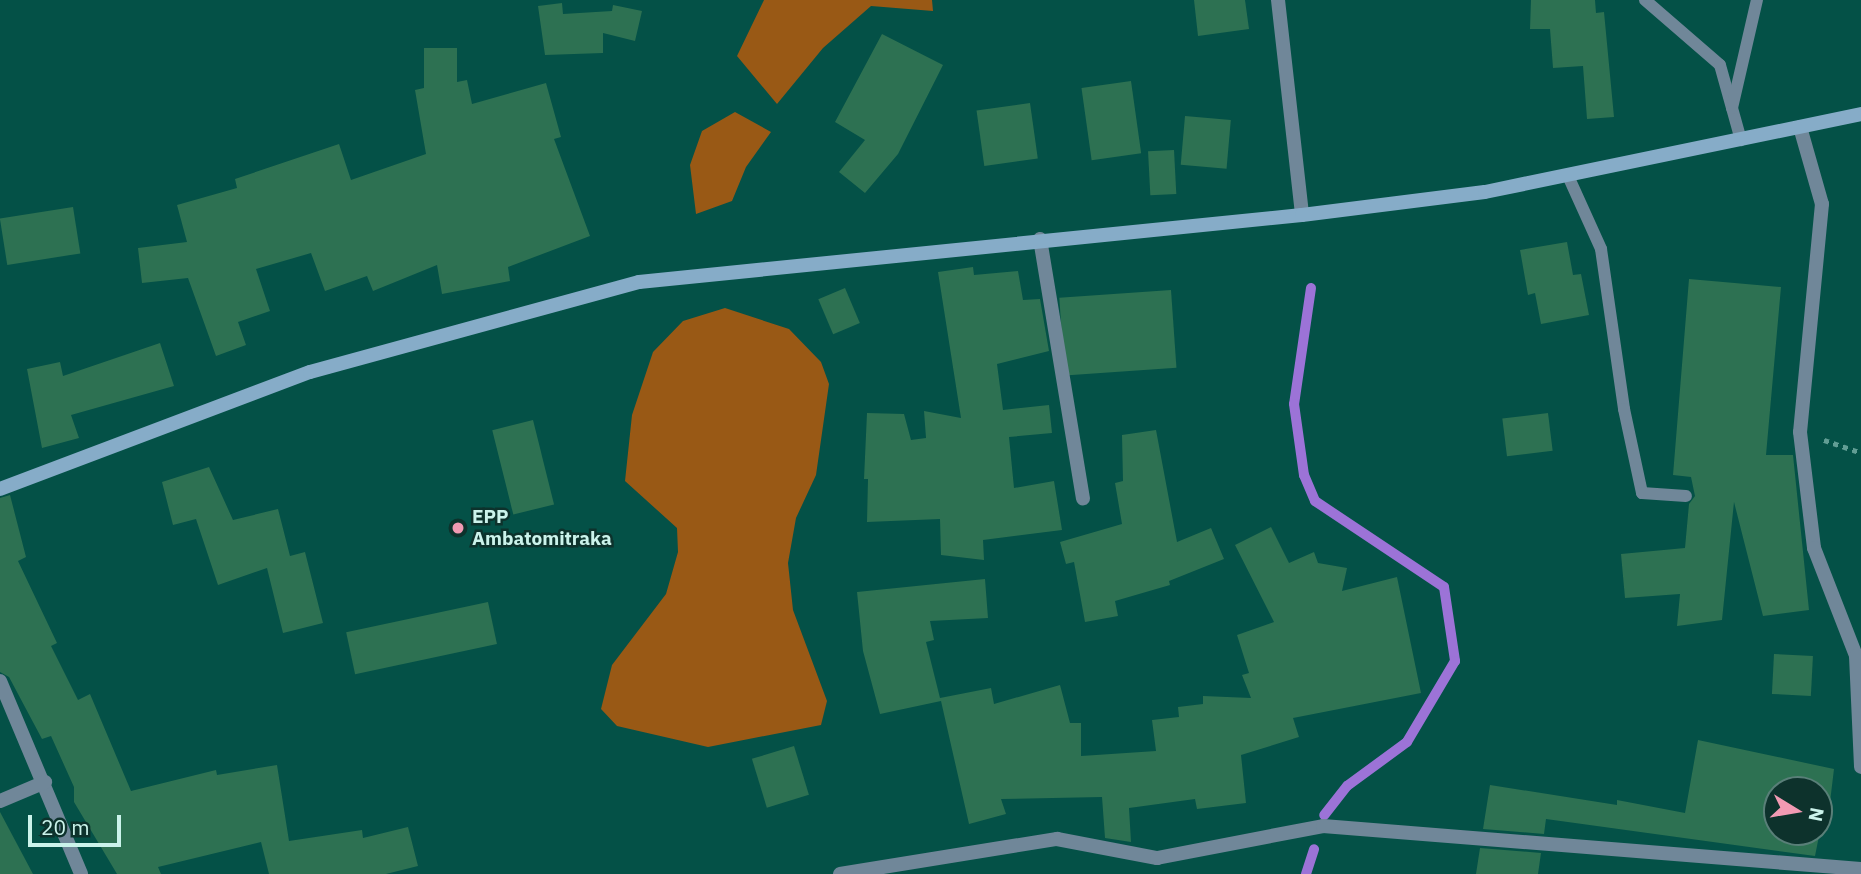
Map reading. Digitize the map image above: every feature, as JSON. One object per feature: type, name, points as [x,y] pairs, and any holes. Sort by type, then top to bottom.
[{"type":"main road","points":[[0,489],[310,372],[639,282],[1040,239],[1302,215],[1569,178],[1861,114]]},
{"type":"street","points":[[1278,0],[1302,215]]},
{"type":"street","points":[[1800,127],[1822,204],[1800,432],[1814,548],[1856,656],[1861,767]]},
{"type":"street","points":[[1040,239],[1083,498]]},
{"type":"street","points":[[0,681],[45,782],[81,874]]},
{"type":"street","points":[[0,801],[45,782]]},
{"type":"street","points":[[839,874],[1057,839],[1157,858],[1324,826],[1861,869]]},
{"type":"lane","points":[[1644,0],[1720,65],[1741,140]]},
{"type":"lane","points":[[1732,109],[1757,0]]},
{"type":"lane","points":[[1569,178],[1601,249],[1624,409],[1642,492],[1686,496]]},
{"type":"path","points":[[1800,432],[1861,453]]},
{"type":"shaded area","points":[[764,0],[932,0],[933,11],[871,6],[823,48],[777,104],[737,56]]},
{"type":"shaded area","points":[[735,112],[771,132],[746,167],[732,201],[696,214],[690,165],[702,131]]},
{"type":"shaded area","points":[[725,308],[789,329],[821,362],[829,384],[816,475],[796,518],[788,563],[793,610],[827,701],[821,725],[708,747],[617,726],[601,709],[612,665],[666,594],[678,552],[677,528],[625,481],[632,415],[653,352],[683,321]]},
{"type":"building","points":[[1194,0],[1245,0],[1249,29],[1198,36]]},
{"type":"building","points":[[1531,0],[1595,0],[1596,13],[1604,12],[1614,117],[1587,119],[1583,66],[1553,68],[1550,29],[1530,29]]},
{"type":"building","points":[[562,3],[563,14],[612,11],[613,5],[642,11],[635,41],[603,33],[603,53],[545,55],[538,6]]},
{"type":"building","points":[[882,34],[943,65],[898,154],[865,193],[839,172],[865,140],[835,122]]},
{"type":"building","points":[[424,48],[457,48],[457,82],[467,80],[472,104],[546,83],[561,137],[554,139],[590,236],[508,267],[510,281],[442,294],[437,265],[373,291],[367,276],[325,291],[311,253],[256,269],[270,311],[238,322],[246,345],[216,356],[188,278],[142,283],[138,248],[187,242],[177,205],[237,188],[235,179],[339,144],[351,180],[426,154],[415,90],[424,88]]},
{"type":"building","points":[[1131,81],[1141,153],[1092,160],[1081,88]]},
{"type":"building","points":[[1030,103],[1038,158],[984,166],[977,111]]},
{"type":"building","points":[[1185,116],[1231,120],[1227,169],[1181,165]]},
{"type":"building","points":[[1174,150],[1176,194],[1150,195],[1148,151]]},
{"type":"building","points":[[73,207],[80,253],[7,265],[0,219]]},
{"type":"building","points":[[1567,242],[1573,275],[1581,274],[1589,315],[1541,324],[1535,293],[1528,295],[1520,250]]},
{"type":"building","points":[[973,267],[974,275],[1018,271],[1023,300],[1040,299],[1049,351],[997,364],[1003,410],[1049,405],[1052,433],[1009,437],[1014,488],[1054,481],[1062,530],[983,540],[984,560],[941,555],[940,519],[867,522],[868,479],[864,479],[867,413],[904,414],[911,440],[926,438],[924,411],[961,418],[938,272]]},
{"type":"building","points":[[1689,279],[1781,287],[1766,455],[1793,455],[1809,610],[1763,616],[1734,502],[1722,620],[1677,626],[1680,594],[1625,598],[1621,554],[1685,548],[1689,504],[1695,496],[1691,477],[1673,475]]},
{"type":"building","points":[[845,288],[860,323],[833,334],[818,299]]},
{"type":"building","points":[[1171,290],[1176,368],[1065,376],[1059,298]]},
{"type":"building","points":[[160,343],[174,386],[71,415],[79,438],[42,448],[27,369],[60,362],[63,376]]},
{"type":"building","points":[[1548,413],[1553,451],[1507,456],[1502,419]]},
{"type":"building","points":[[533,420],[554,504],[513,515],[492,430]]},
{"type":"building","points":[[1156,430],[1177,542],[1211,528],[1224,559],[1169,581],[1170,585],[1115,601],[1118,616],[1085,622],[1074,562],[1066,564],[1060,542],[1122,524],[1115,483],[1123,481],[1122,435]]},
{"type":"building","points":[[209,467],[233,520],[278,509],[290,556],[305,552],[323,623],[283,633],[267,568],[218,585],[196,519],[173,525],[162,482]]},
{"type":"building","points":[[10,495],[26,557],[18,561],[57,643],[51,646],[78,700],[90,694],[131,791],[216,770],[217,775],[277,765],[289,841],[362,830],[363,838],[408,827],[418,866],[386,874],[269,874],[261,842],[158,867],[161,874],[117,874],[74,802],[74,787],[51,736],[42,739],[9,677],[0,672],[0,498]]},
{"type":"building","points":[[1271,527],[1289,563],[1314,552],[1318,563],[1347,568],[1342,591],[1397,577],[1421,693],[1293,718],[1299,737],[1241,755],[1246,803],[1197,809],[1195,799],[1129,808],[1131,842],[1105,838],[1102,797],[1001,799],[1006,814],[969,824],[941,701],[880,714],[863,651],[857,592],[985,579],[988,618],[930,621],[934,640],[926,642],[940,698],[991,688],[994,704],[1060,685],[1070,723],[1081,723],[1081,756],[1156,751],[1152,720],[1179,717],[1178,707],[1203,704],[1203,696],[1251,698],[1242,675],[1249,673],[1237,635],[1274,622],[1235,545]]},
{"type":"building","points":[[488,602],[497,644],[355,674],[346,632]]},
{"type":"building","points":[[1774,654],[1813,656],[1811,696],[1772,694]]},
{"type":"building","points":[[1698,740],[1834,769],[1833,777],[1763,776],[1763,846],[1817,846],[1815,856],[1546,819],[1544,834],[1483,829],[1490,785],[1617,805],[1617,800],[1685,813]]},
{"type":"building","points":[[794,746],[809,795],[767,808],[752,759]]},
{"type":"building","points":[[0,812],[33,874],[0,874]]},
{"type":"building","points":[[1480,848],[1541,853],[1538,874],[1476,874]]},
{"type":"waterway","points":[[1311,288],[1294,404],[1304,475],[1315,501],[1444,587],[1455,661],[1407,742],[1347,786],[1324,815]]},
{"type":"waterway","points":[[1306,874],[1314,849]]},
{"type":"place","name":"EPP Ambatomitraka","points":[[458,528]]}]
